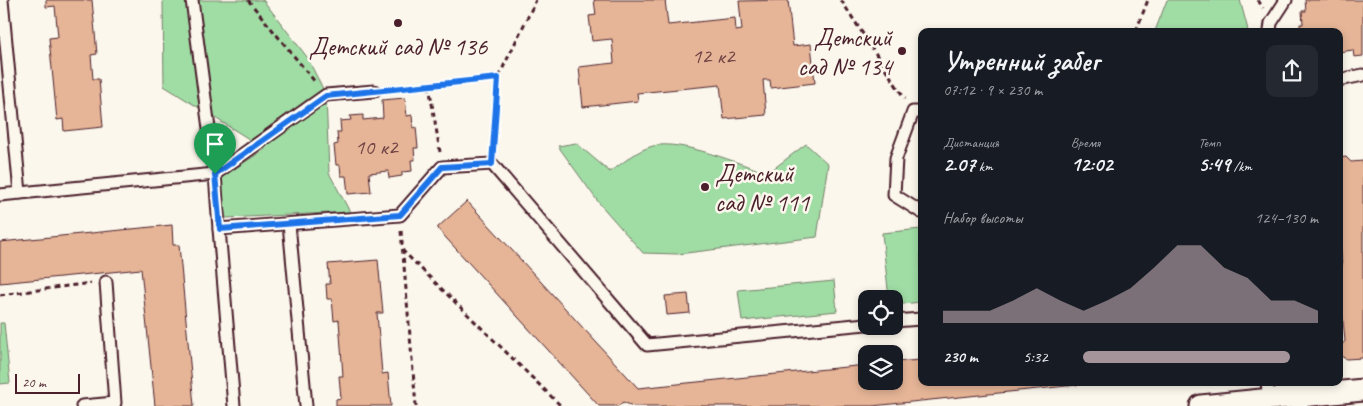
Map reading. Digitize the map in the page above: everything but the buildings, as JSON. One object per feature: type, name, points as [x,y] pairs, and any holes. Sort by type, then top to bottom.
[{"type":"street","points":[[1201,406],[1268,396],[1363,390]]},
{"type":"lane","points":[[2,0],[20,193]]},
{"type":"lane","points":[[192,0],[215,174],[234,406]]},
{"type":"lane","points":[[1270,28],[1271,23],[1286,0]]},
{"type":"lane","points":[[1343,79],[1363,76]]},
{"type":"lane","points":[[0,195],[215,174],[326,96],[374,91]]},
{"type":"lane","points":[[917,112],[896,158],[894,194],[918,210]]},
{"type":"lane","points":[[220,229],[400,215],[442,167],[492,164],[647,345],[858,325]]},
{"type":"lane","points":[[289,224],[306,406]]},
{"type":"lane","points":[[82,406],[115,403],[106,282]]},
{"type":"lane","points":[[903,320],[918,319]]},
{"type":"path","points":[[248,0],[326,96]]},
{"type":"path","points":[[492,164],[498,78],[536,0]]},
{"type":"path","points":[[841,0],[917,112]]},
{"type":"path","points":[[1137,28],[1148,0]]},
{"type":"path","points":[[374,91],[498,78]]},
{"type":"path","points":[[428,85],[442,167]]},
{"type":"path","points":[[400,215],[416,406]]},
{"type":"path","points":[[402,250],[561,406]]},
{"type":"path","points":[[0,295],[106,282]]},
{"type":"green space","points":[[163,0],[263,0],[307,57],[326,95],[329,173],[350,212],[226,218],[219,179],[265,149],[164,86]]},
{"type":"green space","points":[[1167,0],[1240,0],[1247,28],[1156,28]]},
{"type":"green space","points":[[576,143],[610,172],[641,150],[665,145],[694,149],[768,173],[806,144],[828,164],[817,237],[678,254],[643,253],[599,203],[558,146]]},
{"type":"green space","points":[[918,229],[918,302],[903,304],[903,290],[888,290],[882,233]]},
{"type":"green space","points":[[834,281],[837,311],[742,321],[738,290]]},
{"type":"green space","points":[[0,323],[4,323],[10,383],[0,384]]},
{"type":"place","name":"Детский сад № 136","points":[[398,23]]},
{"type":"place","name":"Детский сад № 134","points":[[902,51]]},
{"type":"place","name":"Детский сад № 111","points":[[705,187]]},
{"type":"route","points":[[498,78],[492,164],[442,167],[400,215],[220,229],[215,174],[326,96],[498,78]]}]
